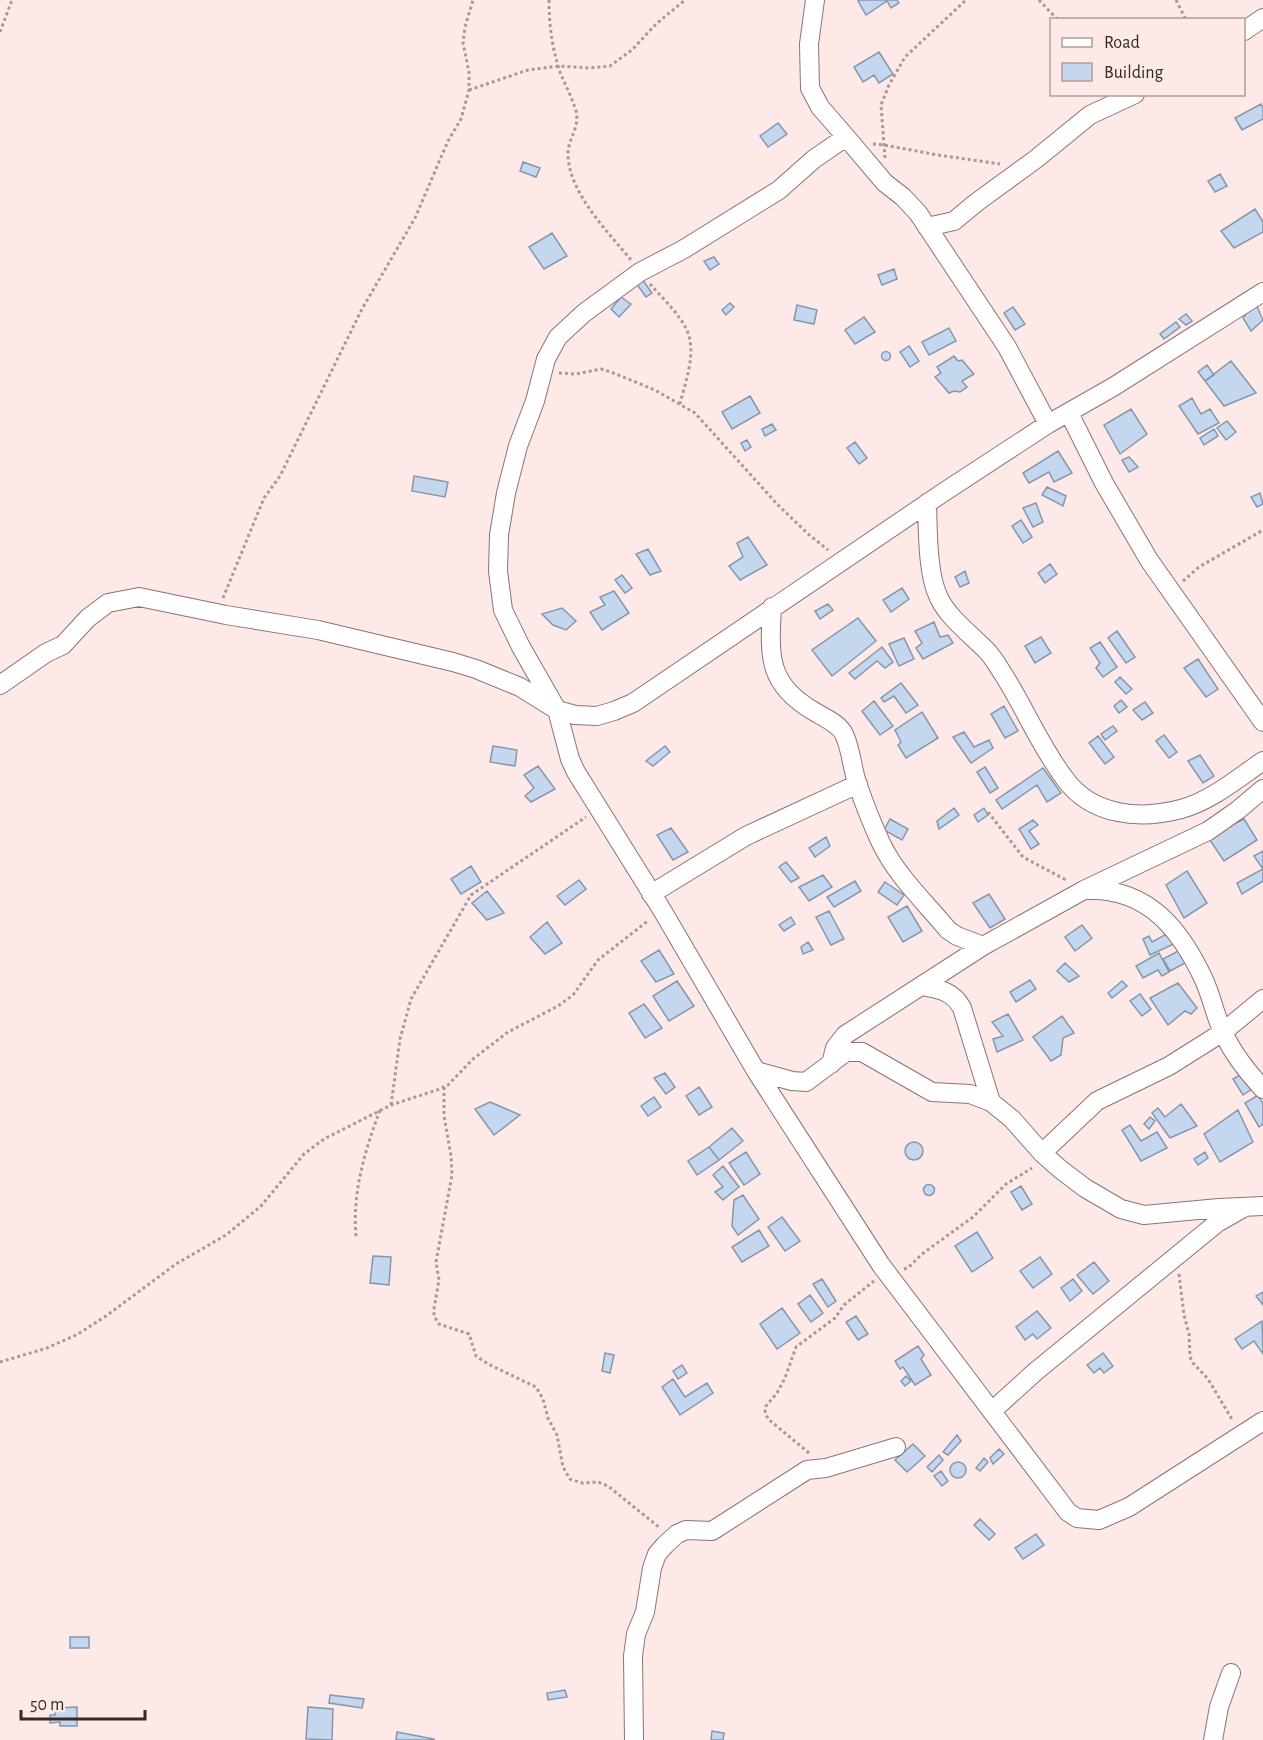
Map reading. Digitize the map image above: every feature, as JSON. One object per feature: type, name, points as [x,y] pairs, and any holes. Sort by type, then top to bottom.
[{"type":"street","points":[[815,0],[809,44],[810,88],[820,107],[885,183],[903,197],[927,227],[1007,347],[1048,424]]},
{"type":"street","points":[[1245,30],[1263,18]]},
{"type":"street","points":[[927,227],[954,221],[1029,165],[1090,115],[1131,96]]},
{"type":"street","points":[[849,141],[814,159],[779,190],[684,249],[640,272],[584,313],[558,337],[546,359],[518,446],[506,493],[498,571],[502,610],[556,710],[570,759],[597,809],[662,910],[756,1071],[886,1272],[1068,1512],[1077,1518],[1099,1520],[1129,1507],[1263,1421]]},
{"type":"street","points":[[0,685],[46,653],[63,645],[88,618],[108,603],[139,597],[318,630],[453,662],[520,687],[556,710],[575,715],[597,716],[614,711],[633,703],[772,607],[1048,424],[1113,387],[1263,292]]},
{"type":"street","points":[[1069,413],[1121,513],[1170,591],[1263,722]]},
{"type":"street","points":[[927,503],[932,575],[939,597],[963,628],[987,650],[1042,744],[1066,781],[1078,792],[1095,805],[1115,812],[1142,814],[1181,809],[1203,799],[1263,761]]},
{"type":"street","points":[[772,607],[771,651],[782,686],[797,702],[837,726],[843,733],[858,784],[881,842],[900,873],[948,930],[983,946]]},
{"type":"street","points":[[651,894],[746,836],[858,784]]},
{"type":"street","points":[[831,1064],[835,1048],[841,1039],[983,946],[1084,890],[1208,831],[1263,789]]},
{"type":"street","points":[[1084,890],[1105,889],[1129,895],[1149,905],[1169,925],[1191,955],[1204,980],[1222,1032],[1239,1062],[1263,1089]]},
{"type":"street","points":[[921,986],[943,990],[958,999],[991,1102]]},
{"type":"street","points":[[1045,1155],[1097,1101],[1169,1066],[1222,1032],[1263,999]]},
{"type":"street","points":[[756,1071],[801,1083],[812,1080],[846,1052],[862,1052],[932,1092],[970,1094],[991,1102],[1012,1119],[1045,1155],[1085,1188],[1121,1209],[1144,1215],[1254,1207]]},
{"type":"street","points":[[992,1411],[1035,1372],[1217,1224],[1254,1207]]},
{"type":"street","points":[[634,1740],[633,1656],[636,1634],[645,1612],[652,1568],[657,1554],[672,1538],[686,1530],[712,1531],[807,1470],[826,1468],[896,1448]]},
{"type":"street","points":[[1213,1740],[1219,1707],[1230,1673]]},
{"type":"path","points":[[0,32],[12,0]]},
{"type":"path","points":[[217,613],[264,498],[280,476],[362,309],[415,218],[448,141],[461,119],[470,90],[463,43],[473,0]]},
{"type":"path","points":[[549,0],[549,31],[578,123],[569,142],[570,171],[584,200],[677,315],[688,333],[691,345],[690,358],[680,404]]},
{"type":"path","points":[[470,90],[519,73],[559,66],[590,68],[610,66],[632,50],[656,24],[685,0]]},
{"type":"path","points":[[884,144],[881,105],[889,85],[905,57],[966,0]]},
{"type":"path","points":[[1039,0],[1056,18]]},
{"type":"path","points":[[1176,0],[1185,18]]},
{"type":"path","points":[[849,141],[884,144],[938,156],[990,163],[1029,165]]},
{"type":"path","points":[[542,372],[576,374],[601,369],[655,390],[695,413],[777,504],[841,561]]},
{"type":"path","points":[[1170,591],[1198,567],[1263,530]]},
{"type":"path","points":[[391,1105],[400,1039],[411,999],[471,895],[597,809]]},
{"type":"path","points":[[988,812],[1023,857],[1084,890]]},
{"type":"path","points":[[0,1362],[47,1348],[78,1334],[176,1264],[226,1235],[261,1206],[313,1146],[391,1105],[444,1087],[473,1059],[508,1032],[558,1006],[573,995],[598,960],[662,910]]},
{"type":"path","points":[[444,1087],[444,1116],[452,1175],[436,1262],[439,1280],[434,1302],[434,1316],[439,1324],[470,1334],[476,1356],[536,1387],[557,1435],[563,1467],[570,1479],[582,1483],[598,1482],[608,1486],[672,1538]]},
{"type":"path","points":[[356,1236],[354,1216],[360,1176],[380,1110]]},
{"type":"path","points":[[826,1468],[768,1419],[765,1411],[785,1378],[796,1347],[835,1318],[844,1305],[886,1272],[908,1268],[922,1254],[973,1217],[1006,1184],[1045,1155]]},
{"type":"path","points":[[1178,1256],[1190,1357],[1208,1379],[1242,1435]]},
{"type":"building","points":[[897,0],[899,3],[891,8],[887,1],[866,15],[858,1]]},
{"type":"building","points":[[879,52],[893,74],[879,83],[874,75],[863,82],[854,67]]},
{"type":"building","points":[[1261,104],[1263,119],[1242,130],[1235,118]]},
{"type":"building","points":[[778,123],[787,134],[768,147],[760,136]]},
{"type":"building","points":[[523,162],[540,168],[536,177],[520,171]]},
{"type":"building","points":[[1220,174],[1227,186],[1215,192],[1208,181]]},
{"type":"building","points":[[1255,209],[1263,222],[1263,232],[1234,248],[1221,231]]},
{"type":"building","points":[[552,233],[567,256],[544,269],[529,247]]},
{"type":"building","points":[[714,257],[719,264],[710,270],[704,261]]},
{"type":"building","points":[[894,269],[897,279],[882,285],[878,275]]},
{"type":"building","points":[[642,279],[652,293],[646,297],[636,283]]},
{"type":"building","points":[[621,297],[631,304],[619,317],[611,309]]},
{"type":"building","points":[[1255,302],[1263,320],[1251,331],[1243,318]]},
{"type":"building","points":[[730,303],[734,307],[726,315],[722,310]]},
{"type":"building","points":[[797,305],[817,310],[814,324],[794,320]]},
{"type":"building","points":[[1013,307],[1025,324],[1015,330],[1004,313]]},
{"type":"building","points":[[1186,314],[1192,321],[1186,325],[1179,319]]},
{"type":"building","points":[[864,317],[875,332],[855,344],[845,330]]},
{"type":"building","points":[[1176,322],[1180,327],[1164,339],[1160,334]]},
{"type":"building","points":[[949,328],[956,341],[929,355],[922,342]]},
{"type":"building","points":[[909,346],[919,361],[910,367],[900,352]]},
{"type":"building","points":[[886,351],[891,356],[886,361],[881,356]]},
{"type":"building","points":[[954,356],[958,361],[962,360],[974,374],[962,381],[967,387],[960,392],[949,393],[935,377],[941,373],[937,367]]},
{"type":"building","points":[[1231,361],[1256,393],[1224,406],[1205,381]]},
{"type":"building","points":[[1207,365],[1214,375],[1205,381],[1198,372]]},
{"type":"building","points":[[750,396],[760,413],[732,429],[722,412]]},
{"type":"building","points":[[1192,398],[1201,414],[1210,409],[1219,423],[1198,434],[1179,406]]},
{"type":"building","points":[[1131,409],[1147,434],[1120,454],[1104,425]]},
{"type":"building","points":[[1227,421],[1236,432],[1226,440],[1217,428]]},
{"type":"building","points":[[772,424],[776,430],[765,436],[762,429]]},
{"type":"building","points":[[1214,429],[1218,436],[1204,445],[1200,438]]},
{"type":"building","points":[[747,440],[751,447],[745,451],[741,443]]},
{"type":"building","points":[[855,442],[867,458],[859,464],[847,448]]},
{"type":"building","points":[[1058,451],[1072,473],[1054,482],[1049,472],[1029,483],[1023,473]]},
{"type":"building","points":[[1129,457],[1138,467],[1129,472],[1122,460]]},
{"type":"building","points":[[414,476],[448,482],[445,497],[412,491]]},
{"type":"building","points":[[1047,487],[1066,496],[1063,506],[1042,495]]},
{"type":"building","points":[[1260,493],[1263,504],[1257,507],[1251,497]]},
{"type":"building","points":[[1036,503],[1043,522],[1033,527],[1023,508]]},
{"type":"building","points":[[1021,520],[1032,537],[1023,543],[1012,526]]},
{"type":"building","points":[[748,537],[767,565],[740,580],[729,566],[743,557],[737,543]]},
{"type":"building","points":[[648,549],[661,571],[650,575],[636,554]]},
{"type":"building","points":[[1050,564],[1057,574],[1045,583],[1038,573]]},
{"type":"building","points":[[965,571],[969,583],[960,587],[955,577]]},
{"type":"building","points":[[622,575],[632,588],[625,593],[615,580]]},
{"type":"building","points":[[902,588],[909,599],[891,612],[883,600]]},
{"type":"building","points":[[614,591],[629,613],[602,630],[590,612],[605,605],[600,597]]},
{"type":"building","points":[[828,604],[833,610],[820,619],[815,611]]},
{"type":"building","points":[[562,608],[576,621],[566,630],[553,625],[542,614]]},
{"type":"building","points":[[858,618],[876,641],[832,676],[812,650]]},
{"type":"building","points":[[934,622],[940,637],[948,635],[953,643],[923,659],[916,648],[922,643],[915,631]]},
{"type":"building","points":[[1117,631],[1135,657],[1126,663],[1108,638]]},
{"type":"building","points":[[1041,637],[1051,653],[1035,663],[1025,646]]},
{"type":"building","points":[[904,638],[914,659],[899,666],[889,644]]},
{"type":"building","points":[[1100,642],[1117,667],[1103,677],[1096,668],[1100,663],[1090,648]]},
{"type":"building","points":[[882,647],[893,662],[885,668],[877,661],[855,679],[849,673]]},
{"type":"building","points":[[1198,659],[1218,689],[1206,697],[1184,668]]},
{"type":"building","points":[[1120,677],[1132,689],[1126,694],[1115,682]]},
{"type":"building","points":[[901,683],[918,705],[906,713],[894,696],[884,702],[881,698]]},
{"type":"building","points":[[1121,700],[1127,707],[1119,713],[1114,706]]},
{"type":"building","points":[[874,701],[893,726],[880,735],[862,711]]},
{"type":"building","points":[[1145,702],[1153,713],[1142,720],[1133,710]]},
{"type":"building","points":[[1004,706],[1018,731],[1005,738],[991,714]]},
{"type":"building","points":[[922,712],[938,738],[906,758],[898,745],[901,742],[895,730]]},
{"type":"building","points":[[1113,726],[1117,731],[1105,740],[1101,734]]},
{"type":"building","points":[[964,732],[974,747],[989,740],[993,748],[971,763],[953,737]]},
{"type":"building","points":[[1164,735],[1177,752],[1169,758],[1156,741]]},
{"type":"building","points":[[1098,736],[1114,757],[1105,764],[1089,743]]},
{"type":"building","points":[[493,746],[517,750],[515,766],[490,762]]},
{"type":"building","points":[[665,746],[670,752],[653,766],[646,761]]},
{"type":"building","points":[[1200,755],[1214,776],[1203,783],[1188,761]]},
{"type":"building","points":[[538,766],[555,789],[531,802],[525,796],[534,788],[524,775]]},
{"type":"building","points":[[985,767],[998,788],[990,793],[977,772]]},
{"type":"building","points":[[1043,768],[1061,793],[1047,802],[1037,785],[1002,809],[996,800]]},
{"type":"building","points":[[954,808],[959,815],[939,829],[937,821]]},
{"type":"building","points":[[984,808],[988,815],[978,822],[974,815]]},
{"type":"building","points":[[890,819],[908,829],[902,840],[884,830]]},
{"type":"building","points":[[1244,819],[1257,840],[1224,861],[1205,833]]},
{"type":"building","points":[[1033,820],[1038,825],[1029,831],[1039,844],[1031,849],[1019,829]]},
{"type":"building","points":[[671,828],[688,852],[673,860],[657,835]]},
{"type":"building","points":[[826,837],[830,846],[815,857],[809,848]]},
{"type":"building","points":[[1263,851],[1263,869],[1254,856]]},
{"type":"building","points":[[786,862],[799,878],[791,882],[779,867]]},
{"type":"building","points":[[471,866],[481,882],[461,894],[451,879]]},
{"type":"building","points":[[1263,869],[1263,881],[1242,894],[1237,883]]},
{"type":"building","points":[[1187,871],[1207,903],[1184,918],[1166,885]]},
{"type":"building","points":[[823,875],[832,887],[809,901],[799,887]]},
{"type":"building","points":[[579,880],[586,889],[565,905],[557,896]]},
{"type":"building","points":[[855,881],[861,891],[834,907],[827,897]]},
{"type":"building","points":[[885,882],[904,895],[897,905],[878,892]]},
{"type":"building","points":[[487,891],[504,913],[487,920],[472,903]]},
{"type":"building","points":[[989,894],[1005,919],[990,928],[973,903]]},
{"type":"building","points":[[907,906],[922,931],[903,942],[888,917]]},
{"type":"building","points":[[829,911],[844,939],[831,945],[816,917]]},
{"type":"building","points":[[791,917],[795,924],[784,931],[779,925]]},
{"type":"building","points":[[547,922],[562,943],[545,954],[530,937]]},
{"type":"building","points":[[1082,925],[1092,938],[1075,951],[1065,937]]},
{"type":"building","points":[[1162,927],[1176,943],[1150,955],[1143,939],[1149,936],[1152,942],[1165,935]]},
{"type":"building","points":[[808,942],[813,950],[803,954],[801,947]]},
{"type":"building","points":[[1182,949],[1189,961],[1170,971],[1163,959]]},
{"type":"building","points":[[659,950],[674,974],[656,982],[641,961]]},
{"type":"building","points":[[1159,953],[1169,972],[1162,976],[1158,970],[1143,978],[1136,966]]},
{"type":"building","points":[[1065,963],[1079,976],[1069,982],[1057,971]]},
{"type":"building","points":[[1030,980],[1036,989],[1016,1002],[1010,992]]},
{"type":"building","points":[[677,981],[694,1006],[669,1021],[653,996]]},
{"type":"building","points":[[1122,981],[1127,986],[1112,998],[1108,993]]},
{"type":"building","points":[[1178,983],[1197,1008],[1191,1014],[1185,1011],[1168,1025],[1150,998]]},
{"type":"building","points":[[1140,994],[1151,1009],[1142,1016],[1130,1001]]},
{"type":"building","points":[[644,1004],[662,1028],[645,1038],[629,1013]]},
{"type":"building","points":[[1008,1014],[1023,1040],[997,1052],[993,1039],[1003,1036],[992,1022]]},
{"type":"building","points":[[1062,1016],[1074,1033],[1063,1038],[1061,1055],[1051,1061],[1033,1037]]},
{"type":"building","points":[[1245,1072],[1255,1087],[1243,1095],[1233,1079]]},
{"type":"building","points":[[665,1073],[675,1087],[666,1094],[654,1078]]},
{"type":"building","points":[[699,1087],[712,1107],[699,1115],[686,1096]]},
{"type":"building","points":[[1258,1095],[1263,1104],[1263,1124],[1259,1127],[1245,1103]]},
{"type":"building","points":[[654,1097],[661,1107],[648,1116],[641,1106]]},
{"type":"building","points":[[490,1102],[520,1115],[494,1135],[475,1109]]},
{"type":"building","points":[[1181,1104],[1197,1126],[1170,1138],[1152,1113],[1158,1108],[1165,1117]]},
{"type":"building","points":[[1238,1110],[1253,1142],[1220,1162],[1204,1134]]},
{"type":"building","points":[[1150,1117],[1155,1121],[1149,1129],[1144,1124]]},
{"type":"building","points":[[1130,1125],[1141,1141],[1157,1132],[1167,1148],[1141,1161],[1122,1130]]},
{"type":"building","points":[[732,1128],[743,1141],[719,1160],[709,1147]]},
{"type":"building","points":[[914,1142],[920,1145],[923,1151],[920,1157],[914,1160],[908,1157],[905,1151],[908,1145]]},
{"type":"building","points":[[709,1147],[719,1160],[697,1175],[688,1161]]},
{"type":"building","points":[[746,1152],[760,1174],[744,1185],[729,1163]]},
{"type":"building","points":[[1205,1152],[1208,1158],[1198,1165],[1194,1159]]},
{"type":"building","points":[[723,1166],[739,1187],[723,1200],[715,1192],[723,1187],[713,1175]]},
{"type":"building","points":[[929,1184],[935,1190],[929,1196],[923,1190]]},
{"type":"building","points":[[1021,1186],[1032,1204],[1022,1210],[1011,1192]]},
{"type":"building","points":[[743,1195],[759,1219],[738,1235],[732,1226],[734,1200]]},
{"type":"building","points":[[782,1217],[800,1241],[785,1251],[768,1227]]},
{"type":"building","points":[[759,1230],[769,1246],[742,1262],[732,1247]]},
{"type":"building","points":[[977,1232],[993,1258],[972,1272],[955,1246]]},
{"type":"building","points":[[373,1256],[391,1257],[389,1285],[370,1283]]},
{"type":"building","points":[[1040,1257],[1052,1274],[1033,1288],[1020,1271]]},
{"type":"building","points":[[1094,1262],[1109,1281],[1093,1294],[1077,1275]]},
{"type":"building","points":[[822,1279],[836,1301],[828,1307],[813,1284]]},
{"type":"building","points":[[1073,1279],[1082,1291],[1070,1301],[1061,1288]]},
{"type":"building","points":[[1263,1292],[1263,1305],[1256,1296]]},
{"type":"building","points":[[810,1295],[823,1313],[811,1322],[798,1304]]},
{"type":"building","points":[[782,1308],[800,1333],[777,1349],[760,1324]]},
{"type":"building","points":[[1037,1311],[1051,1328],[1037,1339],[1033,1334],[1025,1340],[1016,1327]]},
{"type":"building","points":[[856,1316],[868,1334],[858,1340],[846,1322]]},
{"type":"building","points":[[1262,1321],[1263,1354],[1254,1341],[1242,1349],[1235,1339]]},
{"type":"building","points":[[918,1346],[924,1355],[921,1359],[931,1375],[915,1385],[903,1367],[900,1369],[895,1361]]},
{"type":"building","points":[[605,1353],[614,1355],[610,1373],[602,1371]]},
{"type":"building","points":[[1103,1353],[1113,1366],[1104,1373],[1100,1368],[1094,1373],[1087,1365]]},
{"type":"building","points":[[682,1365],[687,1373],[678,1379],[673,1371]]},
{"type":"building","points":[[906,1376],[911,1381],[905,1386],[901,1381]]},
{"type":"building","points":[[673,1379],[685,1397],[707,1383],[713,1393],[680,1415],[662,1387]]},
{"type":"building","points":[[957,1435],[961,1441],[948,1455],[943,1452]]},
{"type":"building","points":[[913,1444],[925,1456],[907,1472],[895,1460]]},
{"type":"building","points":[[999,1449],[1004,1454],[993,1464],[990,1458]]},
{"type":"building","points":[[939,1455],[943,1460],[932,1472],[927,1467]]},
{"type":"building","points":[[984,1458],[988,1462],[980,1471],[976,1468]]},
{"type":"building","points":[[958,1462],[964,1464],[966,1470],[964,1476],[958,1478],[952,1476],[950,1470],[952,1464]]},
{"type":"building","points":[[941,1471],[948,1481],[942,1486],[934,1476]]},
{"type":"building","points":[[980,1519],[995,1534],[989,1540],[974,1525]]},
{"type":"building","points":[[1036,1534],[1044,1545],[1023,1559],[1015,1548]]},
{"type":"building","points":[[70,1637],[89,1637],[89,1648],[70,1648]]},
{"type":"building","points":[[565,1690],[567,1697],[548,1700],[547,1693]]},
{"type":"building","points":[[330,1695],[364,1699],[362,1708],[329,1703]]},
{"type":"building","points":[[77,1707],[77,1726],[60,1726],[60,1722],[50,1723],[50,1715],[55,1715],[55,1708]]},
{"type":"building","points":[[308,1707],[333,1709],[332,1740],[306,1739]]},
{"type":"building","points":[[712,1731],[724,1733],[723,1740],[711,1740]]},
{"type":"building","points":[[397,1732],[434,1739],[434,1740],[396,1740]]}]
